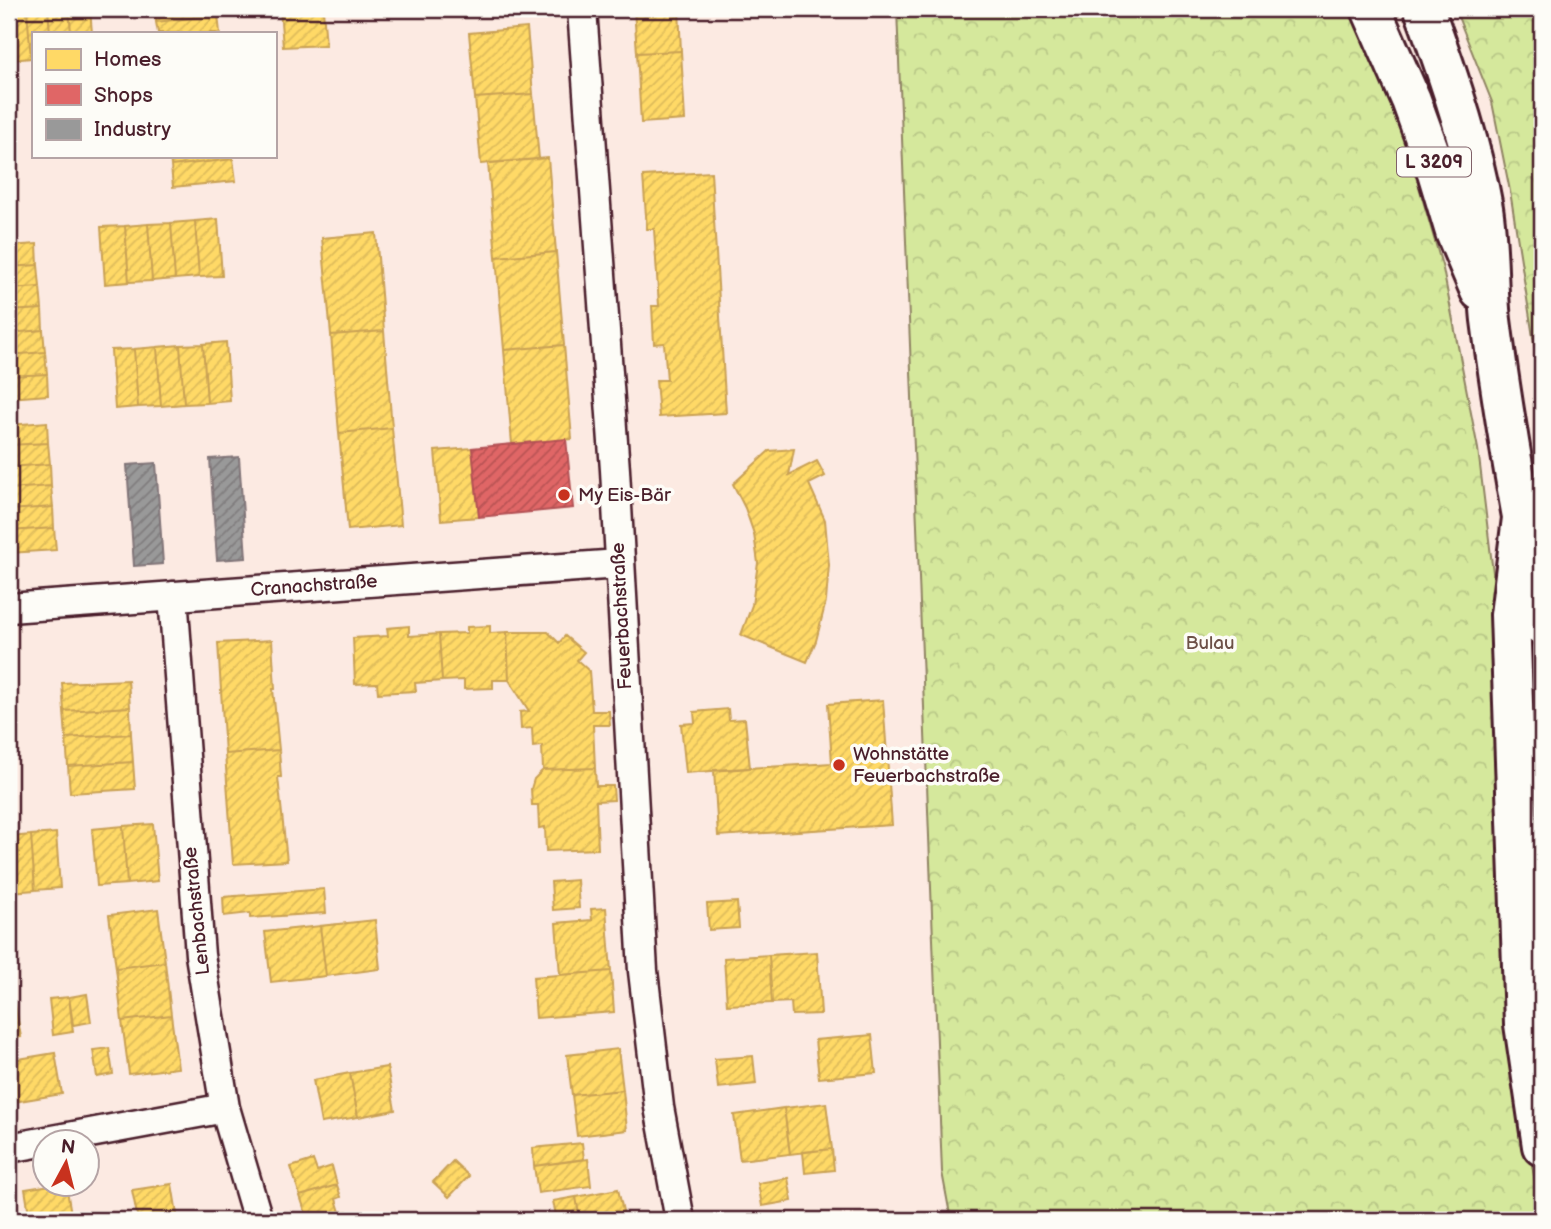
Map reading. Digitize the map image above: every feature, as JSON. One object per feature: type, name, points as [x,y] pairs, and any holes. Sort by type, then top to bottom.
[{"type":"highway","name":"L 3209","points":[[1371,9],[1411,100],[1455,232],[1491,318]]},
{"type":"highway","name":"L 3209","points":[[1424,9],[1465,138],[1483,209],[1491,318],[1522,518],[1542,625]]},
{"type":"highway","points":[[1438,9],[1438,47]]},
{"type":"highway","name":"L 3209","points":[[1522,518],[1542,556]]},
{"type":"highway","points":[[1522,518],[1510,615],[1524,1024],[1542,1146]]},
{"type":"street","name":"Feuerbachstraße","points":[[582,9],[615,470],[648,1023],[659,1107],[680,1220]]},
{"type":"street","name":"Cranachstraße","points":[[9,608],[619,564]]},
{"type":"street","name":"Lenbachstraße","points":[[173,596],[200,955],[225,1108],[258,1220]]},
{"type":"street","points":[[9,1148],[225,1108]]},
{"type":"green space","name":"Bulau","points":[[897,9],[1349,9],[1379,67],[1406,142],[1443,269],[1478,449],[1499,622],[1507,1028],[1542,1220],[951,1220],[942,1172]]},
{"type":"green space","points":[[1455,9],[1542,9],[1542,394],[1510,191],[1492,102]]},
{"type":"green space","points":[[1533,687],[1542,742],[1542,1086],[1524,695]]},
{"type":"building: Homes","points":[[48,9],[50,32],[32,32],[32,58],[31,58],[27,10]]},
{"type":"building: Homes","points":[[48,9],[69,9],[71,32],[50,32]]},
{"type":"building: Homes","points":[[69,9],[90,9],[92,32],[71,32]]},
{"type":"building: Homes","points":[[155,9],[218,9],[218,15],[156,22]]},
{"type":"building: Homes","points":[[280,9],[323,9],[326,45],[283,47]]},
{"type":"building: Homes","points":[[634,9],[679,9],[681,51],[637,53]]},
{"type":"building: Homes","points":[[27,10],[31,58],[11,60],[9,11]]},
{"type":"building: Homes","points":[[218,15],[220,32],[158,32],[156,22]]},
{"type":"building: Homes","points":[[527,28],[533,94],[475,98],[469,33]]},
{"type":"building: Homes","points":[[681,51],[685,120],[641,123],[637,53]]},
{"type":"building: Homes","points":[[533,94],[539,159],[481,164],[475,98]]},
{"type":"building: Homes","points":[[170,158],[233,158],[233,159],[171,166]]},
{"type":"building: Homes","points":[[548,158],[556,252],[496,257],[488,163]]},
{"type":"building: Homes","points":[[233,159],[236,181],[173,187],[171,166]]},
{"type":"building: Homes","points":[[711,172],[726,413],[659,417],[656,380],[667,380],[664,343],[654,344],[652,306],[659,306],[654,229],[647,229],[643,176]]},
{"type":"building: Homes","points":[[218,219],[222,276],[199,277],[195,221]]},
{"type":"building: Homes","points":[[195,221],[199,277],[175,279],[171,223]]},
{"type":"building: Homes","points":[[171,223],[175,279],[152,281],[148,224]]},
{"type":"building: Homes","points":[[148,224],[152,281],[129,282],[125,226]]},
{"type":"building: Homes","points":[[125,226],[129,282],[105,284],[101,227]]},
{"type":"building: Homes","points":[[376,233],[384,331],[331,335],[322,238]]},
{"type":"building: Homes","points":[[37,244],[38,265],[9,267],[9,246]]},
{"type":"building: Homes","points":[[556,252],[564,345],[504,350],[496,257]]},
{"type":"building: Homes","points":[[38,265],[40,287],[9,289],[9,267]]},
{"type":"building: Homes","points":[[40,287],[42,309],[9,311],[9,289]]},
{"type":"building: Homes","points":[[42,309],[43,330],[9,333],[9,311]]},
{"type":"building: Homes","points":[[43,330],[45,352],[9,355],[9,333]]},
{"type":"building: Homes","points":[[384,331],[392,428],[339,433],[331,335]]},
{"type":"building: Homes","points":[[226,342],[230,401],[207,403],[203,344]]},
{"type":"building: Homes","points":[[203,344],[207,403],[184,404],[180,345]]},
{"type":"building: Homes","points":[[180,345],[184,404],[161,406],[157,347]]},
{"type":"building: Homes","points":[[564,345],[572,439],[512,444],[504,350]]},
{"type":"building: Homes","points":[[157,347],[161,406],[138,407],[134,349]]},
{"type":"building: Homes","points":[[134,349],[138,407],[115,409],[111,350]]},
{"type":"building: Homes","points":[[45,352],[47,374],[9,376],[9,355]]},
{"type":"building: Homes","points":[[47,374],[48,395],[9,398],[9,376]]},
{"type":"building: Homes","points":[[47,422],[48,443],[9,445],[9,425]]},
{"type":"building: Homes","points":[[392,428],[401,525],[348,530],[339,433]]},
{"type":"building: Homes","points":[[48,443],[50,464],[9,467],[9,445]]},
{"type":"building: Homes","points":[[472,448],[479,517],[441,520],[435,451]]},
{"type":"building: Homes","points":[[794,449],[789,475],[817,461],[825,476],[809,484],[825,520],[829,565],[826,601],[816,641],[807,662],[741,635],[752,605],[758,563],[754,534],[733,484],[769,451]]},
{"type":"building: Homes","points":[[50,464],[51,486],[9,489],[9,467]]},
{"type":"building: Homes","points":[[51,486],[53,507],[9,510],[9,489]]},
{"type":"building: Homes","points":[[53,507],[54,528],[9,531],[9,510]]},
{"type":"building: Homes","points":[[54,528],[56,550],[9,553],[9,531]]},
{"type":"building: Homes","points":[[409,626],[409,636],[439,634],[442,681],[415,683],[416,691],[378,693],[377,683],[355,684],[353,638],[388,636],[387,628]]},
{"type":"building: Homes","points":[[490,626],[490,633],[507,632],[509,680],[493,680],[493,688],[464,689],[464,680],[442,681],[439,634],[467,633],[467,627]]},
{"type":"building: Homes","points":[[507,632],[548,632],[559,643],[565,636],[584,652],[577,660],[589,671],[592,711],[609,711],[610,725],[593,725],[595,768],[543,770],[542,746],[533,747],[532,728],[521,729],[520,712],[529,711],[509,680]]},
{"type":"building: Homes","points":[[272,640],[273,689],[279,750],[225,754],[218,643]]},
{"type":"building: Homes","points":[[128,680],[130,707],[64,711],[62,683]]},
{"type":"building: Homes","name":"Wohnstätte Feuerbachstraße","points":[[883,700],[892,825],[718,836],[714,770],[832,763],[828,704]]},
{"type":"building: Homes","points":[[130,707],[131,734],[66,738],[64,711]]},
{"type":"building: Homes","points":[[728,709],[729,720],[745,719],[750,768],[686,773],[681,724],[695,723],[694,712]]},
{"type":"building: Homes","points":[[131,734],[133,762],[68,766],[66,738]]},
{"type":"building: Homes","points":[[279,750],[281,777],[278,777],[287,861],[233,864],[225,754]]},
{"type":"building: Homes","points":[[133,762],[135,789],[70,793],[68,766]]},
{"type":"building: Homes","points":[[595,768],[596,786],[613,786],[614,800],[596,801],[598,849],[546,851],[545,827],[539,828],[538,805],[532,805],[531,789],[534,779],[543,770]]},
{"type":"building: Homes","points":[[153,824],[158,881],[127,884],[123,826]]},
{"type":"building: Homes","points":[[123,826],[127,884],[97,886],[92,829]]},
{"type":"building: Homes","points":[[56,833],[60,888],[35,890],[31,835]]},
{"type":"building: Homes","points":[[31,835],[35,890],[11,892],[9,837]]},
{"type":"building: Homes","points":[[577,880],[579,908],[553,910],[551,882]]},
{"type":"building: Homes","points":[[324,889],[326,913],[250,918],[250,913],[224,916],[223,897]]},
{"type":"building: Homes","points":[[737,902],[739,928],[709,930],[707,904]]},
{"type":"building: Homes","points":[[606,908],[611,971],[560,975],[556,923],[592,920],[591,909]]},
{"type":"building: Homes","points":[[158,909],[165,962],[116,968],[109,915]]},
{"type":"building: Homes","points":[[375,920],[380,969],[326,976],[320,926]]},
{"type":"building: Homes","points":[[320,926],[326,976],[271,982],[265,932]]},
{"type":"building: Homes","points":[[817,952],[821,1014],[792,1015],[791,1002],[772,1003],[769,955]]},
{"type":"building: Homes","points":[[769,955],[772,1003],[727,1005],[724,958]]},
{"type":"building: Homes","points":[[165,962],[171,1015],[122,1021],[116,968]]},
{"type":"building: Homes","points":[[611,971],[614,1012],[536,1018],[533,977]]},
{"type":"building: Homes","points":[[87,994],[91,1022],[73,1025],[69,997]]},
{"type":"building: Homes","points":[[69,997],[73,1032],[53,1035],[49,999]]},
{"type":"building: Homes","points":[[15,1004],[21,1037],[9,1038],[9,1005]]},
{"type":"building: Homes","points":[[171,1015],[178,1068],[129,1074],[122,1021]]},
{"type":"building: Homes","points":[[872,1035],[876,1073],[819,1078],[815,1040]]},
{"type":"building: Homes","points":[[109,1048],[113,1074],[97,1077],[93,1050]]},
{"type":"building: Homes","points":[[618,1049],[623,1090],[572,1095],[567,1055]]},
{"type":"building: Homes","points":[[55,1053],[62,1094],[19,1101],[12,1060]]},
{"type":"building: Homes","points":[[753,1056],[756,1084],[718,1088],[715,1059]]},
{"type":"building: Homes","points":[[12,1060],[19,1101],[9,1103],[9,1061]]},
{"type":"building: Homes","points":[[387,1067],[395,1110],[358,1117],[350,1073]]},
{"type":"building: Homes","points":[[350,1073],[358,1117],[321,1123],[313,1080]]},
{"type":"building: Homes","points":[[623,1090],[627,1130],[577,1136],[572,1095]]},
{"type":"building: Homes","points":[[826,1103],[832,1149],[790,1154],[784,1108]]},
{"type":"building: Homes","points":[[784,1108],[790,1154],[740,1160],[734,1115]]},
{"type":"building: Homes","points":[[582,1143],[584,1159],[534,1166],[533,1148]]},
{"type":"building: Homes","points":[[832,1149],[834,1170],[805,1173],[803,1152]]},
{"type":"building: Homes","points":[[588,1159],[591,1186],[538,1193],[534,1166]]},
{"type":"building: Homes","points":[[313,1160],[317,1171],[332,1166],[337,1185],[300,1196],[291,1167]]},
{"type":"building: Homes","points":[[453,1161],[469,1176],[449,1197],[433,1182]]},
{"type":"building: Homes","points":[[788,1178],[792,1201],[762,1206],[758,1183]]},
{"type":"building: Homes","points":[[172,1184],[178,1220],[138,1220],[132,1190]]},
{"type":"building: Homes","points":[[337,1185],[341,1197],[336,1199],[340,1212],[308,1220],[300,1196]]},
{"type":"building: Homes","points":[[32,1188],[32,1198],[68,1198],[72,1220],[30,1220],[25,1189]]},
{"type":"building: Homes","points":[[618,1189],[625,1220],[580,1220],[576,1197]]},
{"type":"building: Homes","points":[[576,1197],[580,1220],[557,1220],[553,1201]]},
{"type":"building: Homes","points":[[347,1211],[350,1220],[315,1220],[340,1212]]},
{"type":"building: Shops","points":[[566,439],[573,508],[479,517],[472,448]]},
{"type":"building: Industry","points":[[239,457],[246,558],[217,560],[210,459]]},
{"type":"building: Industry","points":[[156,463],[163,564],[134,566],[127,465]]},
{"type":"place","name":"My Eis-Bär","points":[[564,495]]},
{"type":"place","name":"Wohnstätte Feuerbachstraße","points":[[839,765]]}]
